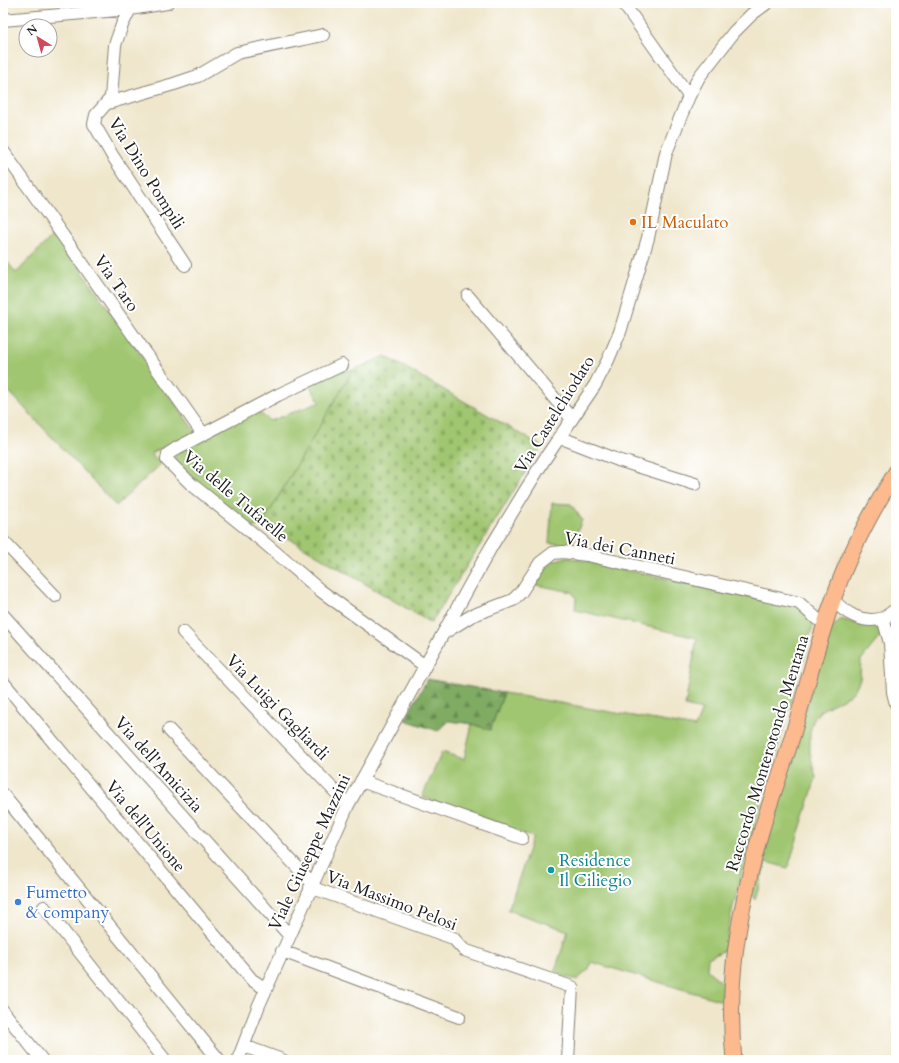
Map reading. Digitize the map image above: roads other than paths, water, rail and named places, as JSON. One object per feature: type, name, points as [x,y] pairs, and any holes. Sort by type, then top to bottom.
[{"type":"main road","name":"Raccordo Monterotondo Mentana","points":[[734,1060],[731,992],[737,932],[758,842],[792,738],[833,599],[858,541],[878,501],[896,472]]},
{"type":"street","points":[[3,20],[102,7],[167,3]]},
{"type":"street","points":[[623,3],[689,96]]},
{"type":"street","name":"Via Castelchiodato","points":[[425,666],[491,547],[559,437],[572,420],[600,376],[620,332],[648,238],[666,153],[689,96],[699,77],[734,32],[752,14],[767,3]]},
{"type":"street","name":"Via Dino Pompili","points":[[132,6],[122,25],[115,45],[113,91],[108,103],[96,115],[94,121],[95,126],[112,155],[185,265]]},
{"type":"street","points":[[108,103],[198,76],[237,53],[323,36]]},
{"type":"street","name":"Via Taro","points":[[3,151],[203,434]]},
{"type":"street","points":[[468,296],[572,420]]},
{"type":"street","name":"Via delle Tufarelle","points":[[342,365],[278,395],[203,434],[168,454],[167,460],[171,466],[321,591],[425,666]]},
{"type":"street","points":[[559,437],[618,460],[695,484]]},
{"type":"street","points":[[3,541],[56,596]]},
{"type":"street","name":"Via dei Canneti","points":[[440,637],[452,627],[471,616],[513,600],[521,592],[543,560],[553,553],[559,552],[587,556],[799,603],[817,619]]},
{"type":"street","points":[[833,599],[843,610],[855,617],[867,620],[883,618],[896,609]]},
{"type":"street","name":"Via dell'Amicizia","points":[[3,615],[289,935]]},
{"type":"street","points":[[883,618],[890,643],[893,692],[896,704]]},
{"type":"street","name":"Via Luigi Gagliardi","points":[[182,632],[348,805]]},
{"type":"street","name":"Viale Giuseppe Mazzini","points":[[238,1060],[282,951],[348,805],[425,666]]},
{"type":"street","name":"Via dell'Unione","points":[[3,682],[252,980],[266,989]]},
{"type":"street","points":[[169,730],[311,885]]},
{"type":"street","points":[[361,781],[522,838]]},
{"type":"street","points":[[3,795],[219,1060]]},
{"type":"street","name":"Via Massimo Pelosi","points":[[311,885],[453,938],[464,950],[572,987],[568,1060]]},
{"type":"street","points":[[44,907],[165,1060]]},
{"type":"street","points":[[282,951],[459,1017]]},
{"type":"street","points":[[3,1011],[42,1060]]},
{"type":"street","points":[[244,1046],[282,1060]]},
{"type":"place","name":"IL Maculato","points":[[633,222]]},
{"type":"place","name":"Residence Il Ciliegio","points":[[551,870]]},
{"type":"place","name":"Fumetto & company","points":[[18,902]]}]
